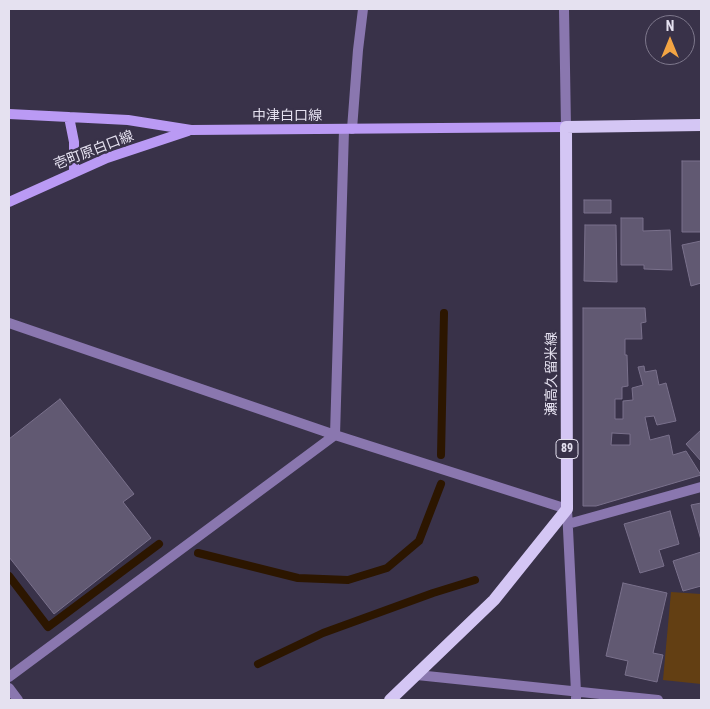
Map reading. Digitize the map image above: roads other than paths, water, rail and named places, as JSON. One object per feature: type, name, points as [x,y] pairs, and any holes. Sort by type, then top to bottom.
[{"type":"main road","name":"中津白口線","points":[[9,114],[128,120],[191,130],[566,127]]},
{"type":"main road","points":[[69,117],[74,142],[74,172]]},
{"type":"main road","points":[[566,127],[701,125]]},
{"type":"main road","name":"瀬高久留米線","points":[[566,127],[568,509]]},
{"type":"main road","name":"壱町原白口線","points":[[9,202],[107,158],[191,130]]},
{"type":"main road","points":[[390,700],[494,600],[568,509]]},
{"type":"street","points":[[335,434],[348,130],[363,9]]},
{"type":"street","name":"瀬高久留米線","points":[[564,9],[566,127]]},
{"type":"street","points":[[9,323],[335,434],[568,509],[576,696]]},
{"type":"street","points":[[9,677],[335,434]]},
{"type":"street","points":[[568,524],[701,487]]},
{"type":"street","points":[[417,675],[576,696],[658,700]]},
{"type":"street","points":[[9,688],[18,700]]},
{"type":"waterway","points":[[441,455],[444,313]]},
{"type":"waterway","points":[[198,553],[298,578],[348,580],[387,568],[419,541],[441,484]]},
{"type":"waterway","points":[[9,576],[48,627],[159,544]]},
{"type":"waterway","points":[[258,664],[323,633],[433,593],[475,580]]}]
